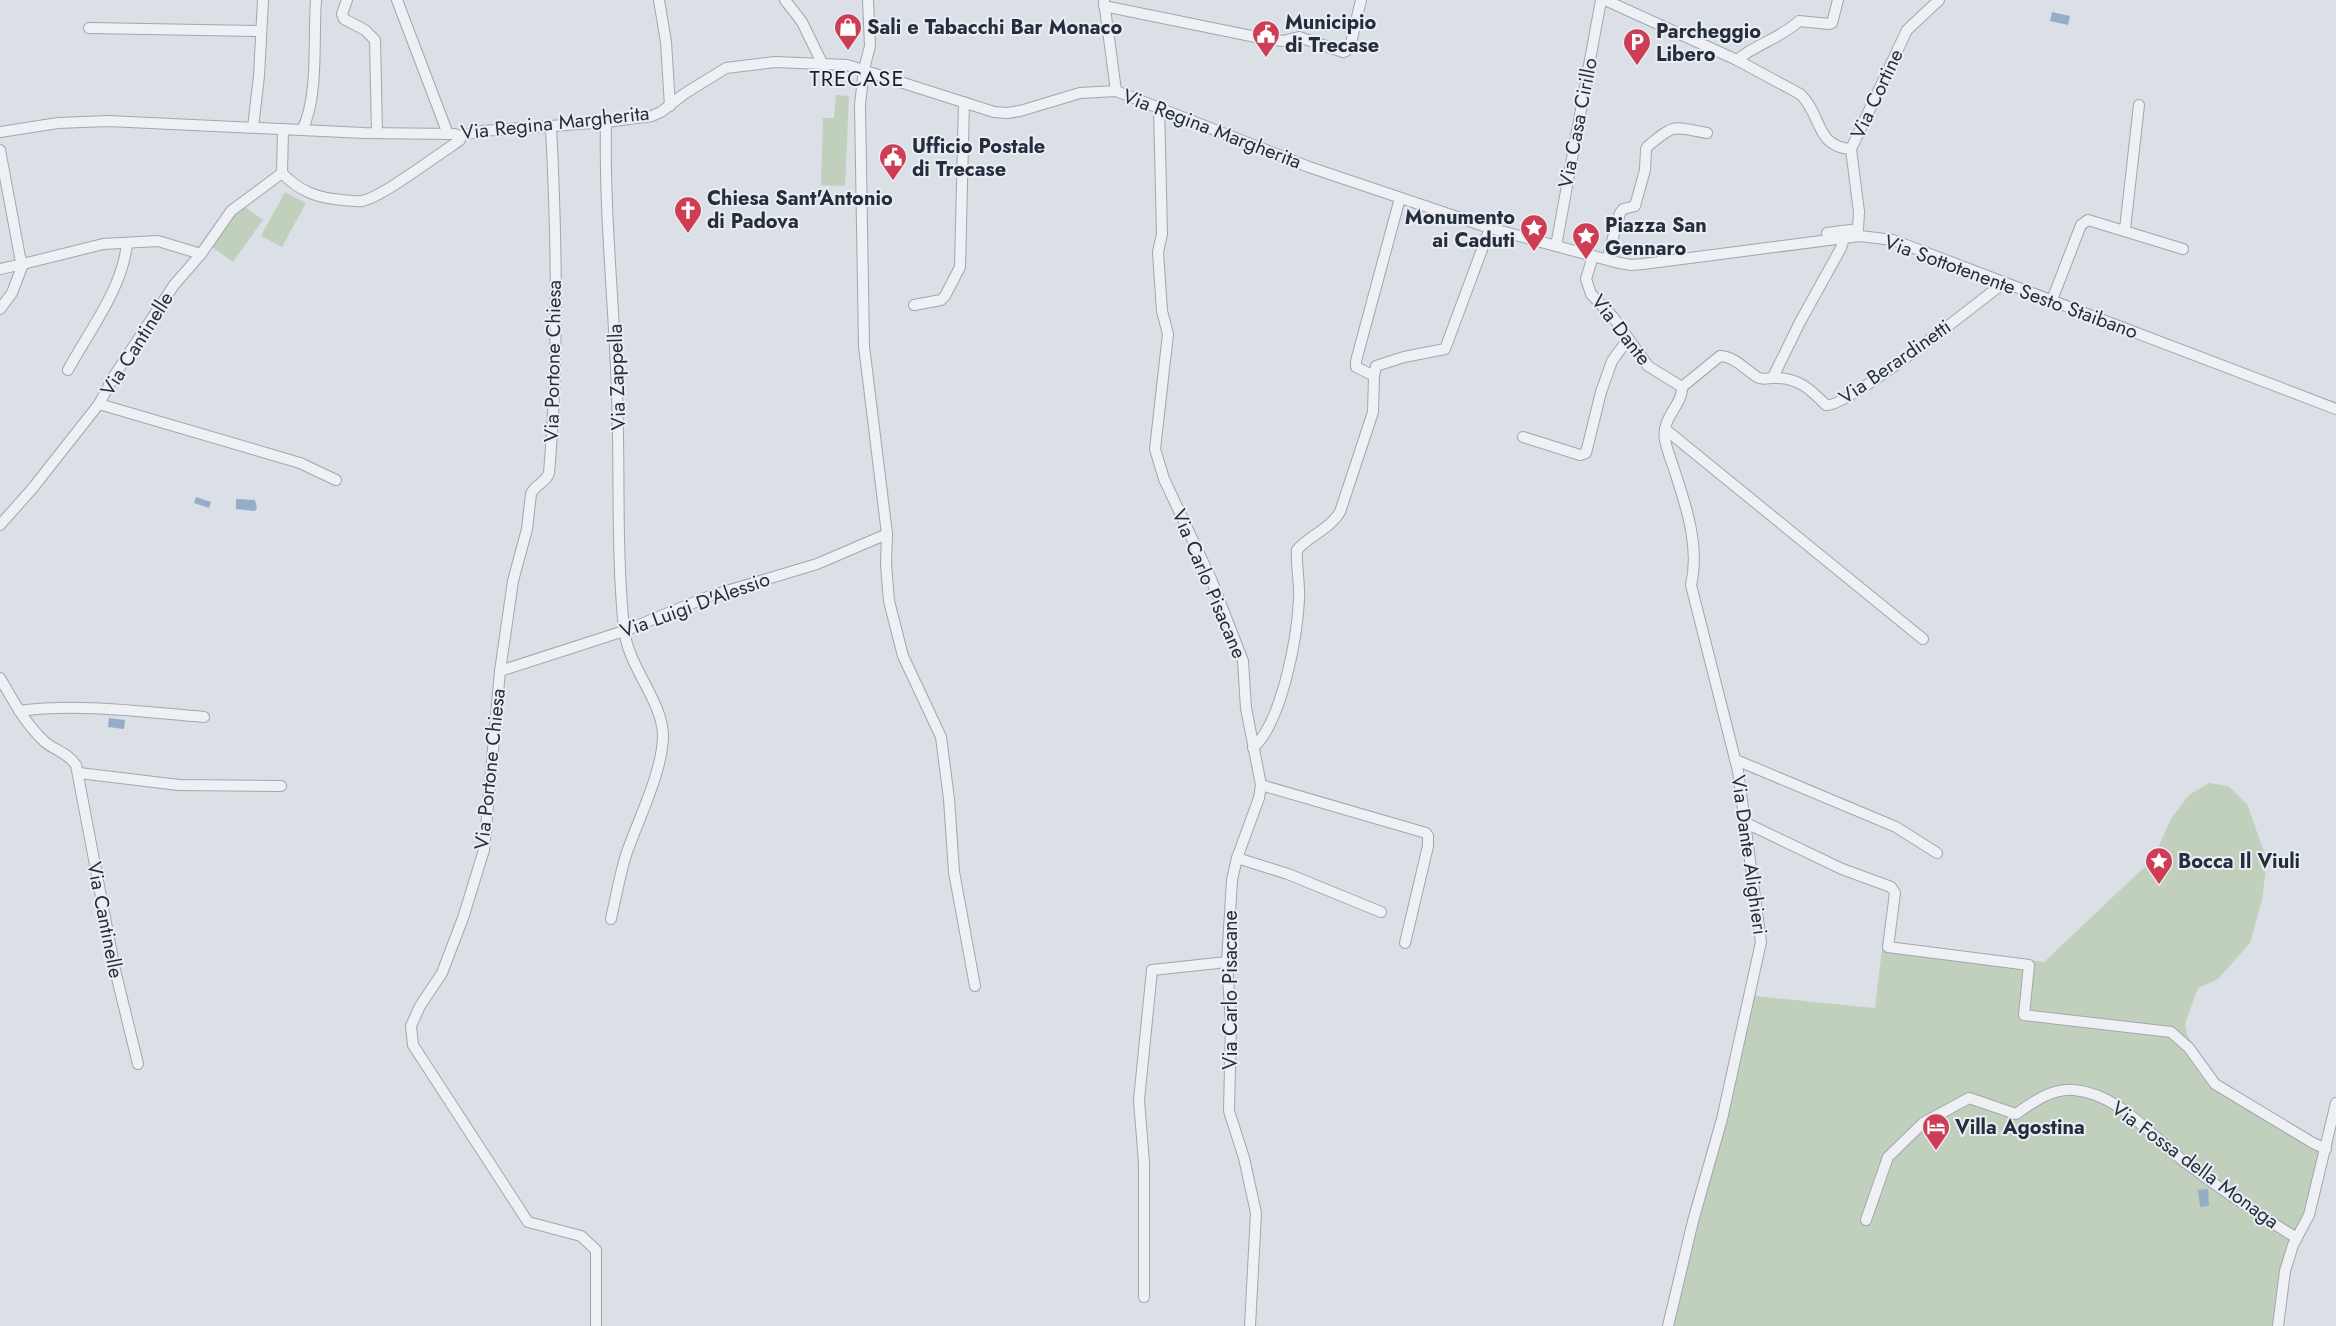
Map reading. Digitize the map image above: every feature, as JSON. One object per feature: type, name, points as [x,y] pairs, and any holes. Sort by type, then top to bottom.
[{"type":"street","points":[[252,127],[259,76],[263,0]]},
{"type":"street","points":[[302,130],[308,119],[313,77],[316,0]]},
{"type":"street","points":[[347,0],[342,14],[344,19],[365,30],[375,40],[377,134]]},
{"type":"street","points":[[397,0],[448,134]]},
{"type":"street","points":[[660,0],[666,42],[670,106]]},
{"type":"street","points":[[785,0],[802,22],[806,35],[822,63]]},
{"type":"street","points":[[868,0],[870,38],[860,105],[864,346],[887,534],[886,564],[889,601],[903,656],[941,737],[949,799],[954,872],[975,986]]},
{"type":"street","points":[[1116,91],[1104,3],[1256,37],[1283,41],[1299,38],[1343,52],[1350,47],[1361,0]]},
{"type":"street","name":"Via Casa Cirillo","points":[[1556,246],[1601,0]]},
{"type":"street","points":[[1606,0],[1737,60],[1800,94],[1807,100],[1824,136],[1829,142],[1842,148],[1851,149]]},
{"type":"street","points":[[1737,60],[1747,52],[1782,35],[1799,21],[1832,23],[1838,0]]},
{"type":"street","name":"Via Cortine","points":[[1770,248],[1776,240],[1858,229],[1859,212],[1851,149],[1908,30],[1939,0]]},
{"type":"street","points":[[89,28],[260,32]]},
{"type":"street","name":"Via Regina Margherita","points":[[0,132],[84,121],[377,134],[448,134],[460,136],[482,131],[550,127],[652,116],[670,106],[710,77],[733,66],[775,62],[822,63],[864,69],[994,112],[1007,113],[1080,93],[1116,91],[1159,107],[1254,148],[1490,228],[1556,246]]},
{"type":"street","points":[[914,305],[941,300],[960,268],[964,102]]},
{"type":"street","points":[[2125,230],[2139,104]]},
{"type":"street","name":"Via Carlo Pisacane","points":[[1159,107],[1162,234],[1158,252],[1162,311],[1168,334],[1155,449],[1164,479],[1211,579],[1243,661],[1246,708],[1261,786],[1259,798],[1237,858],[1232,880],[1227,962],[1231,1024],[1229,1111],[1244,1158],[1256,1213],[1250,1326]]},
{"type":"street","name":"Via Zappella","points":[[606,122],[605,160],[614,297],[619,449],[618,543],[624,631],[628,651],[661,719],[663,736],[660,762],[626,855],[611,919]]},
{"type":"street","name":"Via Portone Chiesa","points":[[550,127],[555,226],[556,326],[555,413],[547,480],[533,489],[531,494],[527,529],[513,581],[500,670],[484,850],[463,918],[442,973],[420,1006],[411,1026],[413,1045],[528,1222],[581,1236],[596,1250],[596,1326]]},
{"type":"street","points":[[1607,259],[1620,213],[1623,209],[1635,206],[1643,179],[1648,146],[1669,129],[1675,127],[1707,133]]},
{"type":"street","points":[[283,129],[282,172],[290,181],[310,194],[328,199],[361,201],[380,193],[453,145],[460,140],[460,136]]},
{"type":"street","points":[[0,150],[20,257],[23,264],[12,293],[0,309]]},
{"type":"street","name":"Via Cantinelle","points":[[0,525],[32,489],[99,404],[114,376],[174,285],[201,254],[231,211],[282,172]]},
{"type":"street","points":[[1374,376],[1356,366],[1356,361],[1400,198]]},
{"type":"street","points":[[2052,300],[2081,225],[2088,220],[2183,249]]},
{"type":"street","points":[[1253,748],[1262,740],[1267,730],[1287,675],[1299,602],[1297,550],[1303,543],[1335,522],[1340,512],[1373,412],[1374,376],[1379,364],[1445,349],[1490,228]]},
{"type":"street","name":"Via Sottotenente Sesto Staibano","points":[[1556,246],[1631,265],[1860,236],[1892,240],[2336,409]]},
{"type":"street","points":[[1773,377],[1800,322],[1841,248],[1844,238]]},
{"type":"street","points":[[0,269],[103,244],[158,241],[201,254]]},
{"type":"street","points":[[68,370],[105,305],[125,261],[127,243]]},
{"type":"street","name":"Via Dante","points":[[1593,256],[1586,279],[1591,294],[1613,317],[1648,366],[1682,387]]},
{"type":"street","name":"Via Berardinetti","points":[[1682,387],[1720,356],[1730,357],[1758,378],[1789,379],[1806,386],[1826,405],[1840,403],[1915,350],[2003,282]]},
{"type":"street","points":[[1523,437],[1580,455],[1586,453],[1601,392],[1612,361],[1628,339]]},
{"type":"street","points":[[1682,387],[1683,393],[1668,416],[1665,429],[1923,639]]},
{"type":"street","points":[[99,404],[300,463],[336,480]]},
{"type":"street","name":"Via Dante Alighieri","points":[[1665,429],[1665,440],[1693,536],[1696,566],[1692,584],[1736,760],[1762,942],[1722,1119],[1693,1221],[1668,1326]]},
{"type":"street","name":"Via Luigi D'Alessio","points":[[500,670],[624,631],[710,596],[816,564],[887,534]]},
{"type":"street","name":"Via Cantinelle","points":[[0,678],[19,711],[46,743],[70,757],[78,773],[86,825],[111,951],[138,1064]]},
{"type":"street","points":[[19,711],[68,707],[204,717]]},
{"type":"street","points":[[1736,760],[1896,827],[1937,853]]},
{"type":"street","points":[[78,773],[179,785],[281,786]]},
{"type":"street","points":[[1261,786],[1426,833],[1428,846],[1405,942]]},
{"type":"street","points":[[1746,824],[1842,869],[1891,887],[1895,893],[1888,947],[2029,965],[2024,1015],[2171,1032],[2189,1048],[2215,1084],[2326,1149]]},
{"type":"street","points":[[1237,858],[1288,874],[1381,912]]},
{"type":"street","points":[[1144,1297],[1144,1163],[1139,1100],[1152,970],[1227,962]]},
{"type":"street","name":"Via Fossa della Monaga","points":[[1866,1220],[1888,1157],[1923,1123],[1969,1098],[2016,1114],[2038,1099],[2057,1091],[2071,1090],[2083,1091],[2123,1110],[2176,1156],[2222,1190],[2300,1234]]},
{"type":"street","points":[[2278,1326],[2285,1271],[2309,1215],[2336,1103]]},
{"type":"green space","points":[[836,95],[849,96],[845,186],[821,185],[823,118],[834,118]]},
{"type":"green space","points":[[285,192],[306,203],[282,247],[261,236]]},
{"type":"green space","points":[[242,205],[263,220],[233,262],[212,247]]},
{"type":"green space","points":[[2209,783],[2228,786],[2247,804],[2267,860],[2262,900],[2250,943],[2218,979],[2198,988],[2185,1024],[2188,1037],[2223,1084],[2329,1146],[2307,1229],[2293,1250],[2283,1326],[1664,1326],[1733,1054],[1746,995],[1875,1008],[1883,942],[2044,962],[2153,859],[2171,819],[2189,795]]},
{"type":"water","points":[[2052,12],[2070,16],[2068,25],[2050,21]]},
{"type":"water","points":[[196,497],[211,502],[209,508],[194,503]]},
{"type":"water","points":[[236,499],[255,500],[257,508],[255,511],[236,509]]},
{"type":"water","points":[[109,718],[125,720],[124,729],[108,727]]},
{"type":"water","points":[[2208,1189],[2209,1206],[2200,1207],[2198,1190]]},
{"type":"place","name":"Sali e Tabacchi Bar Monaco","points":[[848,51]]},
{"type":"place","name":"Municipio di Trecase","points":[[1266,58]]},
{"type":"place","name":"Parcheggio Libero","points":[[1637,66]]},
{"type":"place","name":"Ufficio Postale di Trecase","points":[[893,181]]},
{"type":"place","name":"Chiesa Sant'Antonio di Padova","points":[[688,234]]},
{"type":"place","name":"Monumento ai Caduti","points":[[1534,252]]},
{"type":"place","name":"Piazza San Gennaro","points":[[1586,260]]},
{"type":"place","name":"Bocca Il Viuli","points":[[2159,885]]},
{"type":"place","name":"Villa Agostina","points":[[1936,1151]]},
{"type":"district","name":"TRECASE","points":[[857,78]]}]
